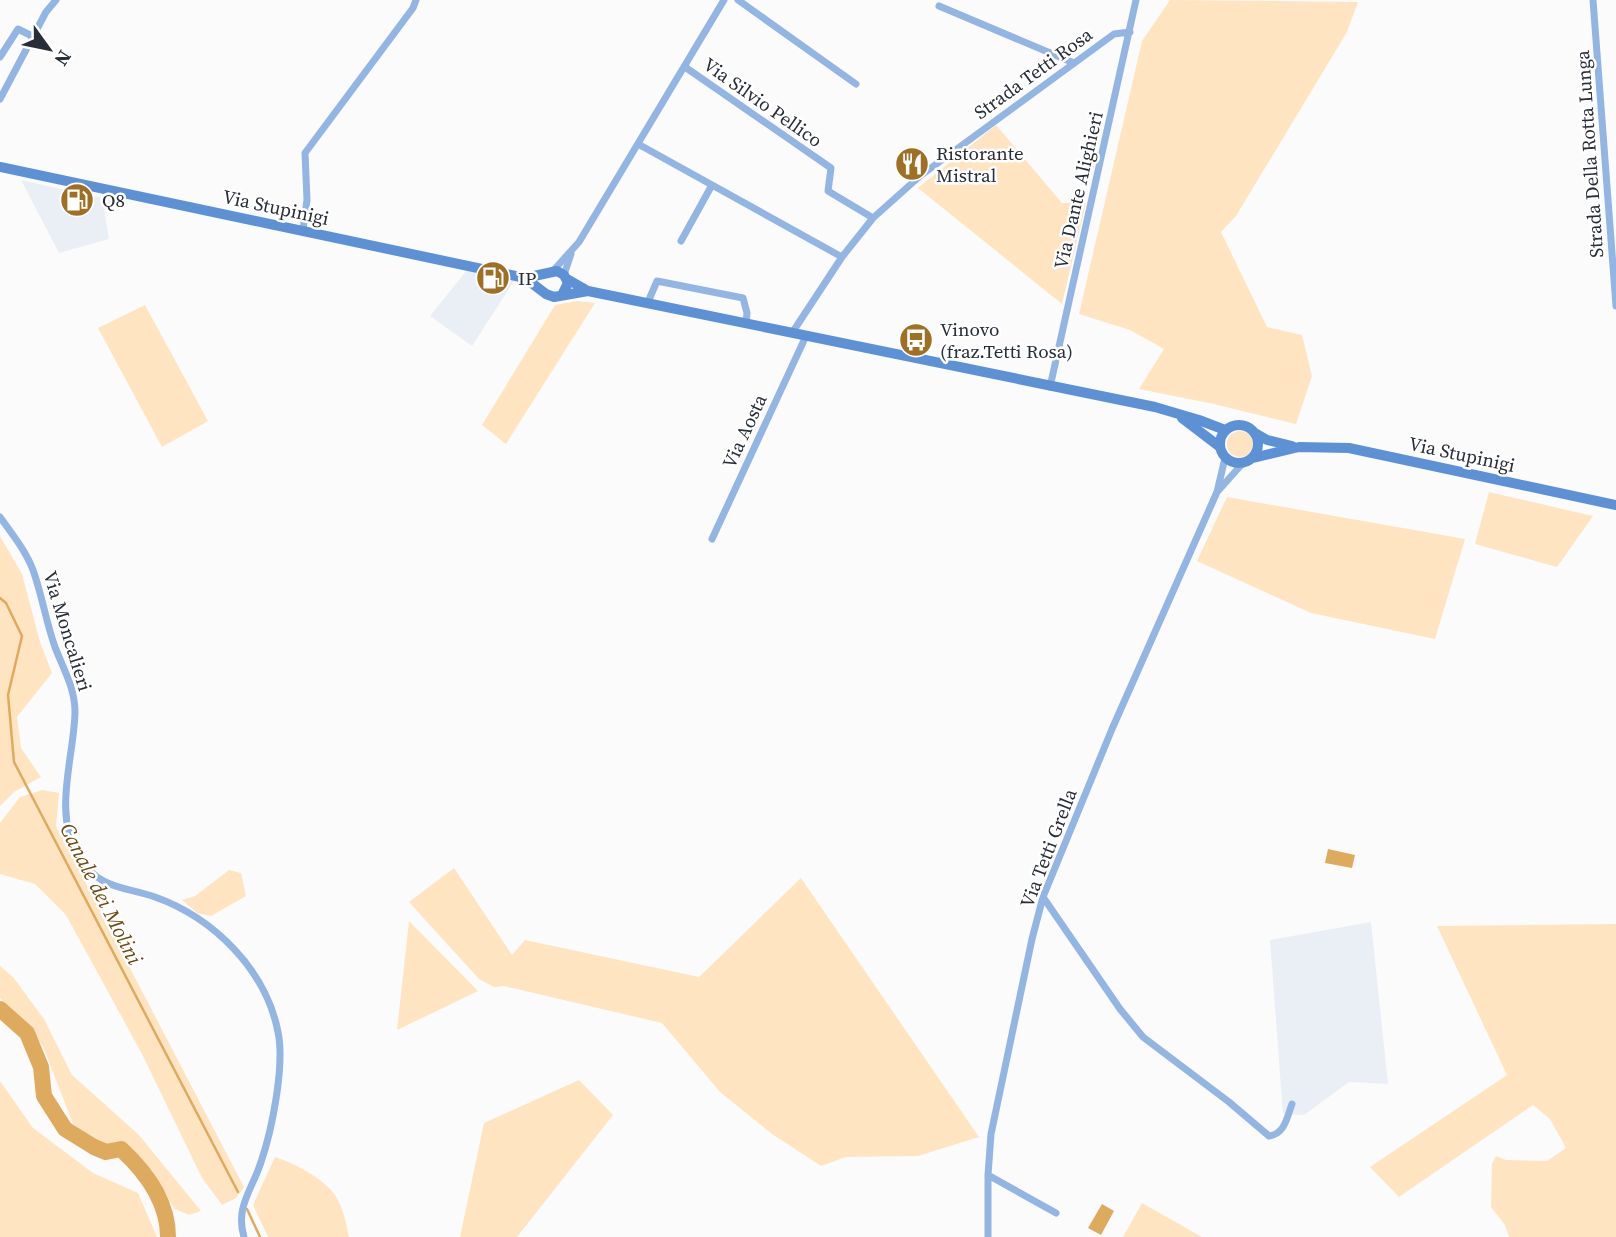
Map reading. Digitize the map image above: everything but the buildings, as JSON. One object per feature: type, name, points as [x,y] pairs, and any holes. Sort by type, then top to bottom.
[{"type":"street","points":[[0,99],[46,12],[56,0]]},
{"type":"street","points":[[303,230],[307,200],[305,153],[413,8],[416,0]]},
{"type":"street","points":[[571,253],[566,277],[567,288],[562,295],[554,297],[543,291],[541,282],[571,253],[724,0]]},
{"type":"street","points":[[738,0],[856,84]]},
{"type":"street","name":"Via Dante Alighieri","points":[[1050,387],[1136,0]]},
{"type":"street","name":"Strada Della Rotta Lunga","points":[[1593,0],[1616,306]]},
{"type":"street","points":[[939,6],[1074,63]]},
{"type":"street","points":[[0,57],[18,29],[34,37]]},
{"type":"street","name":"Strada Tetti Rosa","points":[[792,333],[842,257],[873,218],[920,176],[1114,34],[1130,32]]},
{"type":"street","name":"Via Silvio Pellico","points":[[685,67],[831,168],[828,191],[873,218]]},
{"type":"street","points":[[0,78],[9,83]]},
{"type":"street","points":[[638,144],[842,257]]},
{"type":"street","name":"Via Stupinigi","points":[[0,167],[525,278],[543,291]]},
{"type":"street","name":"Via Stupinigi","points":[[0,173],[20,172]]},
{"type":"street","points":[[681,241],[712,185]]},
{"type":"street","points":[[549,272],[566,277]]},
{"type":"street","name":"Via Stupinigi","points":[[525,278],[549,272]]},
{"type":"street","name":"Via Stupinigi","points":[[566,277],[588,291]]},
{"type":"street","points":[[648,302],[657,281],[743,298],[747,313],[746,323]]},
{"type":"street","name":"Via Stupinigi","points":[[562,295],[588,291],[648,302],[1171,412],[1226,430],[1244,425],[1267,440],[1299,447],[1361,450],[1616,505]]},
{"type":"street","name":"Via Aosta","points":[[712,539],[806,336]]},
{"type":"street","name":"Via Stupinigi","points":[[1171,412],[1196,427],[1236,464],[1299,447]]},
{"type":"street","points":[[1222,453],[1220,441],[1226,430]]},
{"type":"street","points":[[1253,458],[1258,446],[1255,433]]},
{"type":"street","name":"Via Tetti Grella","points":[[988,1237],[988,1175],[993,1121],[1043,897],[1107,741],[1217,492],[1222,453]]},
{"type":"street","name":"Via Tetti Grella","points":[[1217,492],[1242,464]]},
{"type":"street","name":"Via Moncalieri","points":[[0,517],[32,568],[45,618],[71,686],[75,710],[67,780],[66,818],[70,838],[78,855],[90,873],[108,885],[154,897],[180,908],[204,923],[228,942],[244,960],[270,1007],[278,1033],[281,1064],[267,1143],[242,1208],[240,1222],[244,1237]]},
{"type":"street","points":[[1043,897],[1120,1009],[1143,1037],[1269,1136],[1277,1135],[1282,1129],[1292,1104]]},
{"type":"street","points":[[988,1175],[1056,1213]]},
{"type":"shaded area","points":[[1170,0],[1358,2],[1347,32],[1236,216],[1221,232],[1267,327],[1302,335],[1312,376],[1296,424],[1139,389],[1164,349],[1130,330],[1079,314],[1142,41]]},
{"type":"shaded area","points":[[996,125],[1062,203],[1086,203],[1062,304],[918,188]]},
{"type":"shaded area","points":[[21,180],[115,201],[104,208],[109,239],[59,253]]},
{"type":"shaded area","points":[[467,270],[514,281],[472,346],[430,316]]},
{"type":"shaded area","points":[[577,301],[595,303],[506,444],[482,425],[555,305]]},
{"type":"shaded area","points":[[145,305],[208,421],[162,447],[98,328]]},
{"type":"shaded area","points":[[1240,431],[1249,435],[1253,444],[1249,453],[1240,457],[1231,453],[1227,444],[1231,435]]},
{"type":"shaded area","points":[[1489,492],[1593,516],[1557,567],[1475,544]]},
{"type":"shaded area","points":[[1227,497],[1465,539],[1435,639],[1311,613],[1197,561]]},
{"type":"shaded area","points":[[0,536],[22,574],[40,642],[52,673],[17,717],[21,748],[41,777],[14,792],[0,806]]},
{"type":"shaded area","points":[[42,790],[59,793],[56,826],[244,1187],[236,1198],[222,1205],[202,1178],[142,1054],[66,915],[35,884],[0,874],[0,823],[20,797]]},
{"type":"shaded area","points":[[1328,849],[1355,855],[1352,868],[1325,863]]},
{"type":"shaded area","points":[[454,868],[512,955],[525,940],[699,977],[801,878],[979,1137],[918,1156],[846,1157],[821,1166],[772,1134],[720,1092],[662,1023],[504,986],[494,987],[479,979],[409,902]]},
{"type":"shaded area","points":[[229,870],[241,873],[246,896],[211,916],[197,913],[182,900],[195,896]]},
{"type":"shaded area","points":[[409,921],[478,991],[397,1030]]},
{"type":"shaded area","points":[[1371,922],[1388,1084],[1349,1082],[1304,1115],[1283,1114],[1270,940]]},
{"type":"shaded area","points":[[1616,924],[1616,1237],[1509,1237],[1505,1225],[1491,1207],[1492,1164],[1496,1156],[1506,1160],[1547,1161],[1566,1148],[1550,1119],[1533,1105],[1399,1197],[1370,1167],[1507,1075],[1437,926]]},
{"type":"shaded area","points":[[0,966],[13,977],[44,1019],[72,1075],[139,1135],[201,1211],[189,1215],[175,1209],[139,1157],[123,1145],[104,1145],[73,1124],[43,1046],[0,998]]},
{"type":"shaded area","points":[[579,1080],[613,1115],[517,1237],[460,1237],[484,1123]]},
{"type":"shaded area","points":[[0,1081],[33,1128],[93,1173],[138,1193],[157,1237],[0,1237]]},
{"type":"shaded area","points":[[275,1157],[308,1172],[330,1189],[344,1215],[349,1237],[268,1237],[253,1205]]},
{"type":"shaded area","points":[[1142,1203],[1202,1237],[1123,1237]]},
{"type":"shaded area","points":[[1102,1204],[1114,1211],[1101,1235],[1088,1228]]},
{"type":"waterway","name":"Canale dei Molini","points":[[0,598],[6,603],[22,636],[8,695],[14,762],[238,1192]]},
{"type":"waterway","points":[[0,1009],[27,1033],[41,1067],[44,1096],[65,1129],[94,1147],[106,1152],[121,1149],[130,1158],[147,1178],[160,1200],[168,1237]]},
{"type":"waterway","name":"Canale dei Molini","points":[[247,1209],[260,1237]]},
{"type":"place","name":"Ristorante Mistral","points":[[912,164]]},
{"type":"place","name":"Q8","points":[[77,200]]},
{"type":"place","name":"IP","points":[[493,278]]},
{"type":"place","name":"Vinovo (fraz.Tetti Rosa)","points":[[916,340]]}]
